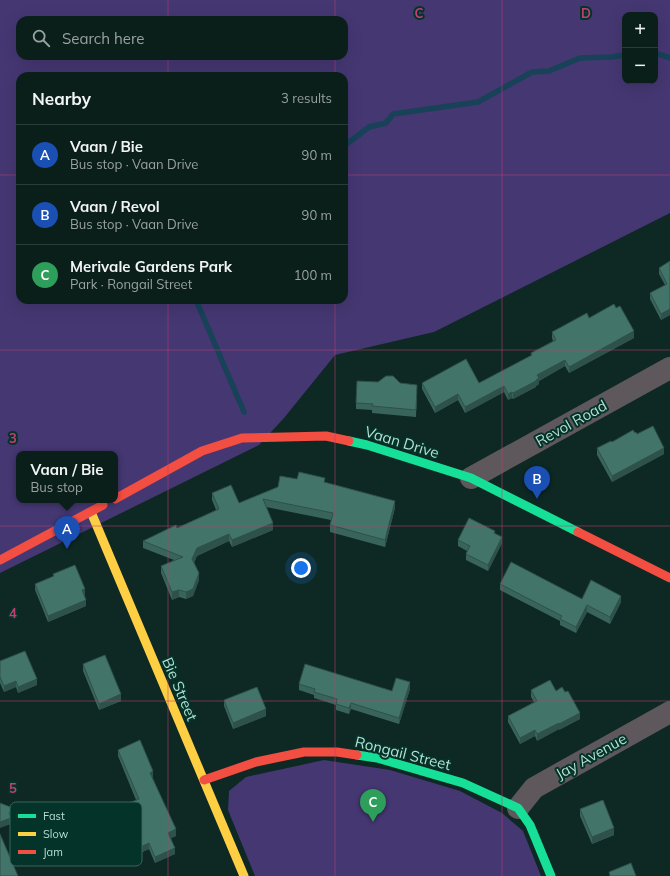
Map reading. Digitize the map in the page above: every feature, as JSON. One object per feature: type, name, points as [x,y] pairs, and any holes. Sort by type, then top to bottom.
[{"type":"street","name":"Revol Road","points":[[472,478],[670,368]]},
{"type":"street","name":"Vaan Drive","points":[[118,497],[202,451],[242,438],[326,436],[366,445],[472,478],[670,578]]},
{"type":"street","name":"Vaan Drive","points":[[0,560],[107,503]]},
{"type":"street","name":"Bie Street","points":[[91,512],[244,876]]},
{"type":"street","name":"Jay Avenue","points":[[518,808],[534,788],[670,712]]},
{"type":"street","name":"Rongail Street","points":[[204,780],[256,762],[304,752],[337,752],[377,758],[463,783],[518,808]]},
{"type":"street","points":[[518,808],[530,825],[551,876]]},
{"type":"shaded area","points":[[0,0],[670,0],[670,213],[434,332],[335,355],[284,418],[259,445],[0,573]]},
{"type":"shaded area","points":[[324,760],[390,770],[460,791],[502,813],[523,831],[541,876],[255,876],[228,810],[229,791],[246,777]]},
{"type":"building","points":[[670,261],[670,309],[661,314],[650,293],[667,284],[659,268]]},
{"type":"building","points":[[614,304],[616,308],[620,306],[634,331],[569,367],[565,360],[537,375],[539,378],[536,381],[513,393],[508,394],[504,386],[465,407],[458,394],[435,407],[422,383],[466,359],[479,383],[532,355],[531,353],[556,340],[552,332],[587,313],[589,318]]},
{"type":"building","points":[[386,376],[393,376],[400,383],[417,385],[416,410],[356,403],[357,381],[378,382]]},
{"type":"building","points":[[653,426],[664,448],[612,476],[597,448],[611,441],[612,442],[633,430],[637,434]]},
{"type":"building","points":[[299,472],[325,478],[324,482],[395,501],[385,540],[330,525],[333,513],[263,499],[273,523],[232,540],[229,534],[197,548],[192,559],[199,573],[193,589],[186,592],[179,590],[172,592],[161,566],[183,557],[143,541],[176,525],[177,528],[219,509],[212,493],[231,485],[239,503],[278,487],[280,476],[297,479]]},
{"type":"building","points":[[469,518],[495,531],[494,533],[502,537],[488,565],[466,554],[470,546],[458,540]]},
{"type":"building","points":[[511,562],[582,599],[591,580],[621,596],[610,617],[587,605],[576,627],[560,619],[562,616],[500,584]]},
{"type":"building","points":[[75,565],[85,589],[82,590],[86,600],[48,616],[35,584],[54,576],[53,574]]},
{"type":"building","points":[[25,651],[37,679],[18,687],[16,681],[4,686],[0,677],[0,661]]},
{"type":"building","points":[[105,655],[121,694],[99,704],[83,664]]},
{"type":"building","points":[[305,664],[392,691],[396,678],[410,682],[399,718],[351,703],[349,708],[336,704],[337,699],[314,692],[315,689],[299,684]]},
{"type":"building","points":[[550,680],[556,691],[562,687],[565,692],[568,691],[580,713],[537,734],[535,730],[520,738],[508,716],[537,701],[531,690]]},
{"type":"building","points":[[257,687],[266,709],[233,723],[224,700]]},
{"type":"building","points":[[140,740],[153,771],[150,773],[176,829],[168,833],[175,848],[155,857],[149,843],[142,846],[142,802],[132,802],[139,799],[118,750]]},
{"type":"building","points":[[603,800],[614,828],[592,837],[580,809]]},
{"type":"building","points":[[0,803],[10,807],[10,818],[0,822]]},
{"type":"building","points":[[0,834],[10,857],[10,866],[14,866],[18,876],[0,876]]},
{"type":"building","points":[[631,863],[636,876],[610,876],[609,872]]},
{"type":"waterway","points":[[658,54],[670,58]]},
{"type":"waterway","points":[[348,143],[369,127],[386,123],[393,114],[478,102],[532,72],[549,71],[580,58],[622,55]]},
{"type":"waterway","points":[[198,304],[244,412]]},
{"type":"traffic: fast","points":[[349,441],[367,445],[471,478],[578,532]]},
{"type":"traffic: fast","points":[[357,755],[377,758],[463,783],[518,808],[530,825],[551,876]]},
{"type":"traffic: slow","points":[[91,512],[244,876]]},
{"type":"traffic: jam","points":[[118,497],[202,451],[242,438],[326,436],[349,441]]},
{"type":"traffic: jam","points":[[0,560],[103,505]]},
{"type":"traffic: jam","points":[[578,532],[670,578]]},
{"type":"traffic: jam","points":[[204,780],[256,762],[304,752],[337,752],[357,755]]},
{"type":"place","name":"Vaan / Revol","points":[[537,499]]},
{"type":"place","name":"Vaan / Bie","points":[[67,549]]},
{"type":"place","name":"Merivale Gardens Park","points":[[373,822]]}]
